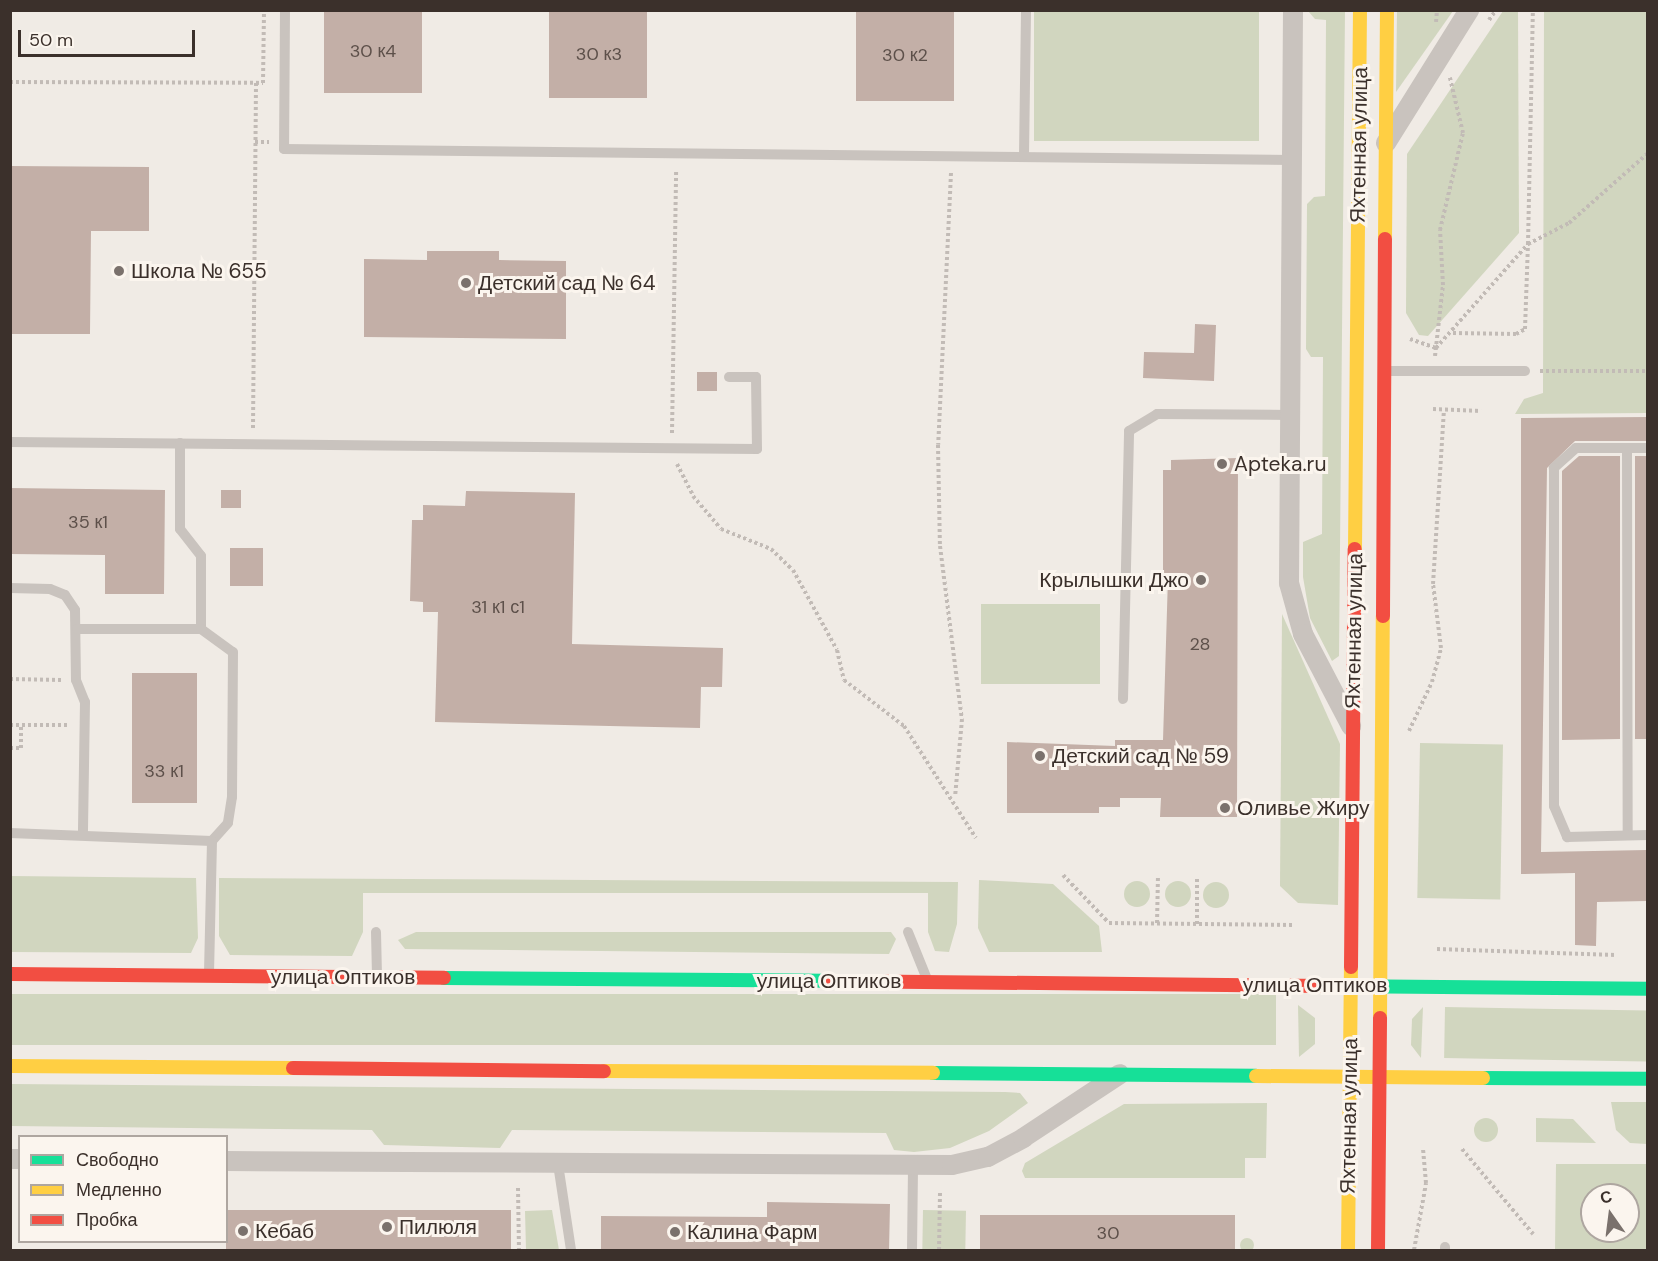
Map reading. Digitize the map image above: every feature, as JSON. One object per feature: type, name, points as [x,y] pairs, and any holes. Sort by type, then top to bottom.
[{"type":"street","points":[[1293,10],[1289,583],[1303,634],[1353,730]]},
{"type":"street","name":"Яхтенная улица","points":[[1348,1251],[1360,10]]},
{"type":"street","name":"Яхтенная улица","points":[[1378,1251],[1387,10]]},
{"type":"street","points":[[1386,143],[1469,10]]},
{"type":"street","name":"улица Оптиков","points":[[10,974],[1647,989]]},
{"type":"street","points":[[10,1066],[1647,1078]]},
{"type":"street","points":[[228,1161],[914,1167],[988,1157],[1120,1073]]},
{"type":"lane","points":[[285,10],[284,150],[1024,155],[1292,160]]},
{"type":"lane","points":[[1024,155],[1026,10]]},
{"type":"lane","points":[[1384,371],[1525,371]]},
{"type":"lane","points":[[10,442],[757,449],[756,377],[729,377]]},
{"type":"lane","points":[[1123,699],[1129,431],[1157,414],[1290,415]]},
{"type":"lane","points":[[180,443],[180,529],[201,556],[201,629]]},
{"type":"lane","points":[[1647,448],[1576,448],[1554,468],[1554,806],[1567,837],[1647,835]]},
{"type":"lane","points":[[1627,448],[1628,835]]},
{"type":"lane","points":[[10,588],[50,589],[65,595],[77,629],[76,680],[85,702],[83,833]]},
{"type":"lane","points":[[77,629],[201,629],[233,652],[232,797],[228,823],[212,841],[209,976]]},
{"type":"lane","points":[[10,833],[83,833],[114,840],[212,841]]},
{"type":"lane","points":[[908,932],[928,982]]},
{"type":"lane","points":[[376,933],[377,978]]},
{"type":"lane","points":[[558,1164],[572,1251]]},
{"type":"lane","points":[[912,1251],[914,1167]]},
{"type":"path","points":[[10,82],[263,83],[264,10]]},
{"type":"path","points":[[1436,348],[1442,208],[1462,133],[1443,54],[1437,10]]},
{"type":"path","points":[[1483,30],[1496,10]]},
{"type":"path","points":[[1453,333],[1516,334],[1525,329],[1533,10]]},
{"type":"path","points":[[1445,89],[1457,70]]},
{"type":"path","points":[[253,443],[256,83]]},
{"type":"path","points":[[676,152],[670,448],[693,496],[721,529],[771,549],[793,570],[837,650],[844,680],[904,726],[955,797],[976,838]]},
{"type":"path","points":[[1407,335],[1423,347],[1436,348],[1453,333],[1528,244],[1569,223],[1647,153]]},
{"type":"path","points":[[952,155],[938,446],[940,546],[962,718],[955,797]]},
{"type":"path","points":[[1525,371],[1647,370]]},
{"type":"path","points":[[1433,409],[1481,411]]},
{"type":"path","points":[[1406,735],[1432,682],[1441,648],[1433,585],[1444,410]]},
{"type":"path","points":[[10,679],[76,680]]},
{"type":"path","points":[[10,725],[84,726]]},
{"type":"path","points":[[10,747],[21,748],[21,725]]},
{"type":"path","points":[[1063,875],[1109,923],[1293,925]]},
{"type":"path","points":[[1157,923],[1158,876]]},
{"type":"path","points":[[1197,876],[1197,924]]},
{"type":"path","points":[[1437,949],[1616,955]]},
{"type":"path","points":[[1414,1251],[1426,1183],[1423,1149]]},
{"type":"path","points":[[1462,1149],[1533,1234]]},
{"type":"path","points":[[518,1188],[519,1251]]},
{"type":"path","points":[[939,1251],[940,1192]]},
{"type":"green space","points":[[1034,11],[1259,11],[1259,141],[1034,141]]},
{"type":"green space","points":[[1308,11],[1345,11],[1339,656],[1332,661],[1310,618],[1303,577],[1303,542],[1322,534],[1323,357],[1311,357],[1306,349],[1307,204],[1314,197],[1325,196],[1326,20],[1315,19]]},
{"type":"green space","points":[[1397,11],[1453,11],[1396,92]]},
{"type":"green space","points":[[1503,11],[1518,11],[1519,233],[1428,336],[1419,335],[1406,313],[1407,154]]},
{"type":"green space","points":[[1544,11],[1647,11],[1647,413],[1515,414],[1524,399],[1543,393]]},
{"type":"green space","points":[[981,604],[1100,604],[1100,684],[981,684]]},
{"type":"green space","points":[[1282,614],[1340,744],[1338,905],[1298,903],[1280,886]]},
{"type":"green space","points":[[1420,743],[1503,744],[1500,899],[1417,898]]},
{"type":"green space","points":[[11,876],[196,878],[198,938],[191,953],[11,952]]},
{"type":"green space","points":[[219,878],[958,882],[957,924],[949,952],[935,951],[928,932],[928,893],[363,893],[363,932],[352,956],[230,955],[219,936]]},
{"type":"green space","points":[[979,880],[1053,884],[1099,926],[1102,952],[989,952],[978,928]]},
{"type":"green space","points":[[1137,881],[1146,885],[1150,894],[1146,903],[1137,907],[1128,903],[1124,894],[1128,885]]},
{"type":"green space","points":[[1178,881],[1187,885],[1191,894],[1187,903],[1178,907],[1169,903],[1165,894],[1169,885]]},
{"type":"green space","points":[[1216,882],[1225,886],[1229,895],[1225,904],[1216,908],[1207,904],[1203,895],[1207,886]]},
{"type":"green space","points":[[416,932],[891,932],[896,939],[889,954],[405,949],[398,940]]},
{"type":"green space","points":[[11,994],[1276,994],[1276,1045],[11,1045]]},
{"type":"green space","points":[[1298,1005],[1315,1018],[1315,1044],[1299,1057]]},
{"type":"green space","points":[[1423,1007],[1421,1058],[1411,1045],[1412,1019]]},
{"type":"green space","points":[[1445,1007],[1647,1011],[1646,1062],[1444,1058]]},
{"type":"green space","points":[[11,1084],[1005,1092],[1020,1093],[1028,1103],[989,1131],[950,1148],[914,1152],[894,1150],[886,1133],[512,1130],[500,1148],[384,1145],[372,1130],[11,1126]]},
{"type":"green space","points":[[1611,1102],[1647,1102],[1647,1144],[1630,1143],[1616,1130]]},
{"type":"green space","points":[[1267,1103],[1266,1158],[1245,1158],[1245,1178],[1025,1178],[1022,1171],[1025,1163],[1124,1104]]},
{"type":"green space","points":[[1486,1118],[1495,1121],[1498,1130],[1495,1139],[1486,1142],[1477,1139],[1474,1130],[1477,1121]]},
{"type":"green space","points":[[1536,1118],[1573,1119],[1596,1143],[1536,1142]]},
{"type":"green space","points":[[1556,1164],[1647,1164],[1647,1250],[1555,1250]]},
{"type":"green space","points":[[552,1210],[559,1250],[526,1250],[525,1211]]},
{"type":"green space","points":[[923,1210],[966,1211],[965,1250],[922,1250]]},
{"type":"green space","points":[[1244,1238],[1250,1238],[1254,1245],[1250,1252],[1244,1252],[1240,1248],[1240,1242]]},
{"type":"building","points":[[324,10],[422,10],[422,93],[324,93]]},
{"type":"building","points":[[549,10],[647,10],[647,98],[549,98]]},
{"type":"building","points":[[856,10],[954,10],[954,101],[856,101]]},
{"type":"building","points":[[10,166],[149,167],[149,231],[91,231],[90,334],[10,334]]},
{"type":"building","points":[[427,251],[499,251],[499,260],[566,261],[566,339],[364,337],[364,259],[427,260]]},
{"type":"building","points":[[1195,324],[1216,325],[1214,381],[1143,378],[1144,352],[1194,353]]},
{"type":"building","points":[[697,372],[717,372],[717,391],[697,391]]},
{"type":"building","points":[[1647,417],[1647,441],[1575,441],[1547,468],[1541,852],[1647,850],[1647,901],[1597,902],[1596,946],[1575,945],[1575,873],[1521,874],[1521,418]]},
{"type":"building","points":[[1579,456],[1620,456],[1620,739],[1562,740],[1562,471]]},
{"type":"building","points":[[1635,456],[1647,456],[1647,739],[1635,739]]},
{"type":"building","points":[[1238,458],[1237,817],[1160,817],[1161,798],[1120,798],[1120,807],[1099,807],[1099,813],[1007,813],[1007,742],[1115,746],[1115,740],[1163,740],[1168,577],[1163,577],[1163,470],[1171,470],[1171,460]]},
{"type":"building","points":[[10,488],[165,490],[164,594],[105,594],[105,555],[10,554]]},
{"type":"building","points":[[221,490],[241,490],[241,508],[221,508]]},
{"type":"building","points":[[466,491],[575,493],[572,644],[723,648],[722,687],[701,687],[700,728],[435,722],[438,612],[423,612],[423,602],[410,601],[412,520],[423,520],[423,505],[465,506]]},
{"type":"building","points":[[230,548],[263,548],[263,586],[230,586]]},
{"type":"building","points":[[132,673],[197,673],[197,803],[132,803]]},
{"type":"building","points":[[767,1202],[890,1204],[889,1251],[601,1251],[601,1216],[767,1217]]},
{"type":"building","points":[[228,1210],[511,1210],[511,1250],[226,1250]]},
{"type":"building","points":[[980,1215],[1235,1215],[1235,1250],[980,1250]]},
{"type":"traffic: fast","points":[[444,978],[828,981]]},
{"type":"traffic: fast","points":[[1329,986],[1648,989]]},
{"type":"traffic: fast","points":[[933,1073],[1256,1076]]},
{"type":"traffic: fast","points":[[1483,1078],[1648,1079]]},
{"type":"traffic: slow","points":[[1355,549],[1360,10]]},
{"type":"traffic: slow","points":[[1385,239],[1387,10]]},
{"type":"traffic: slow","points":[[1380,1018],[1383,616]]},
{"type":"traffic: slow","points":[[1348,1250],[1351,967]]},
{"type":"traffic: slow","points":[[10,1066],[293,1068]]},
{"type":"traffic: slow","points":[[604,1071],[933,1073]]},
{"type":"traffic: slow","points":[[1256,1076],[1483,1078]]},
{"type":"traffic: jam","points":[[1383,616],[1385,239]]},
{"type":"traffic: jam","points":[[1351,967],[1355,549]]},
{"type":"traffic: jam","points":[[10,974],[444,978]]},
{"type":"traffic: jam","points":[[828,981],[1329,986]]},
{"type":"traffic: jam","points":[[1378,1250],[1380,1018]]},
{"type":"traffic: jam","points":[[293,1068],[604,1071]]},
{"type":"place","name":"Школа № 655","points":[[119,271]]},
{"type":"place","name":"Детский сад № 64","points":[[466,283]]},
{"type":"place","name":"Apteka.ru","points":[[1222,464]]},
{"type":"place","name":"Крылышки Джо","points":[[1201,580]]},
{"type":"place","name":"Детский сад № 59","points":[[1040,756]]},
{"type":"place","name":"Оливье Жиру","points":[[1225,808]]},
{"type":"place","name":"Пилюля","points":[[387,1227]]},
{"type":"place","name":"Кебаб","points":[[243,1231]]},
{"type":"place","name":"Калина Фарм","points":[[675,1232]]}]
